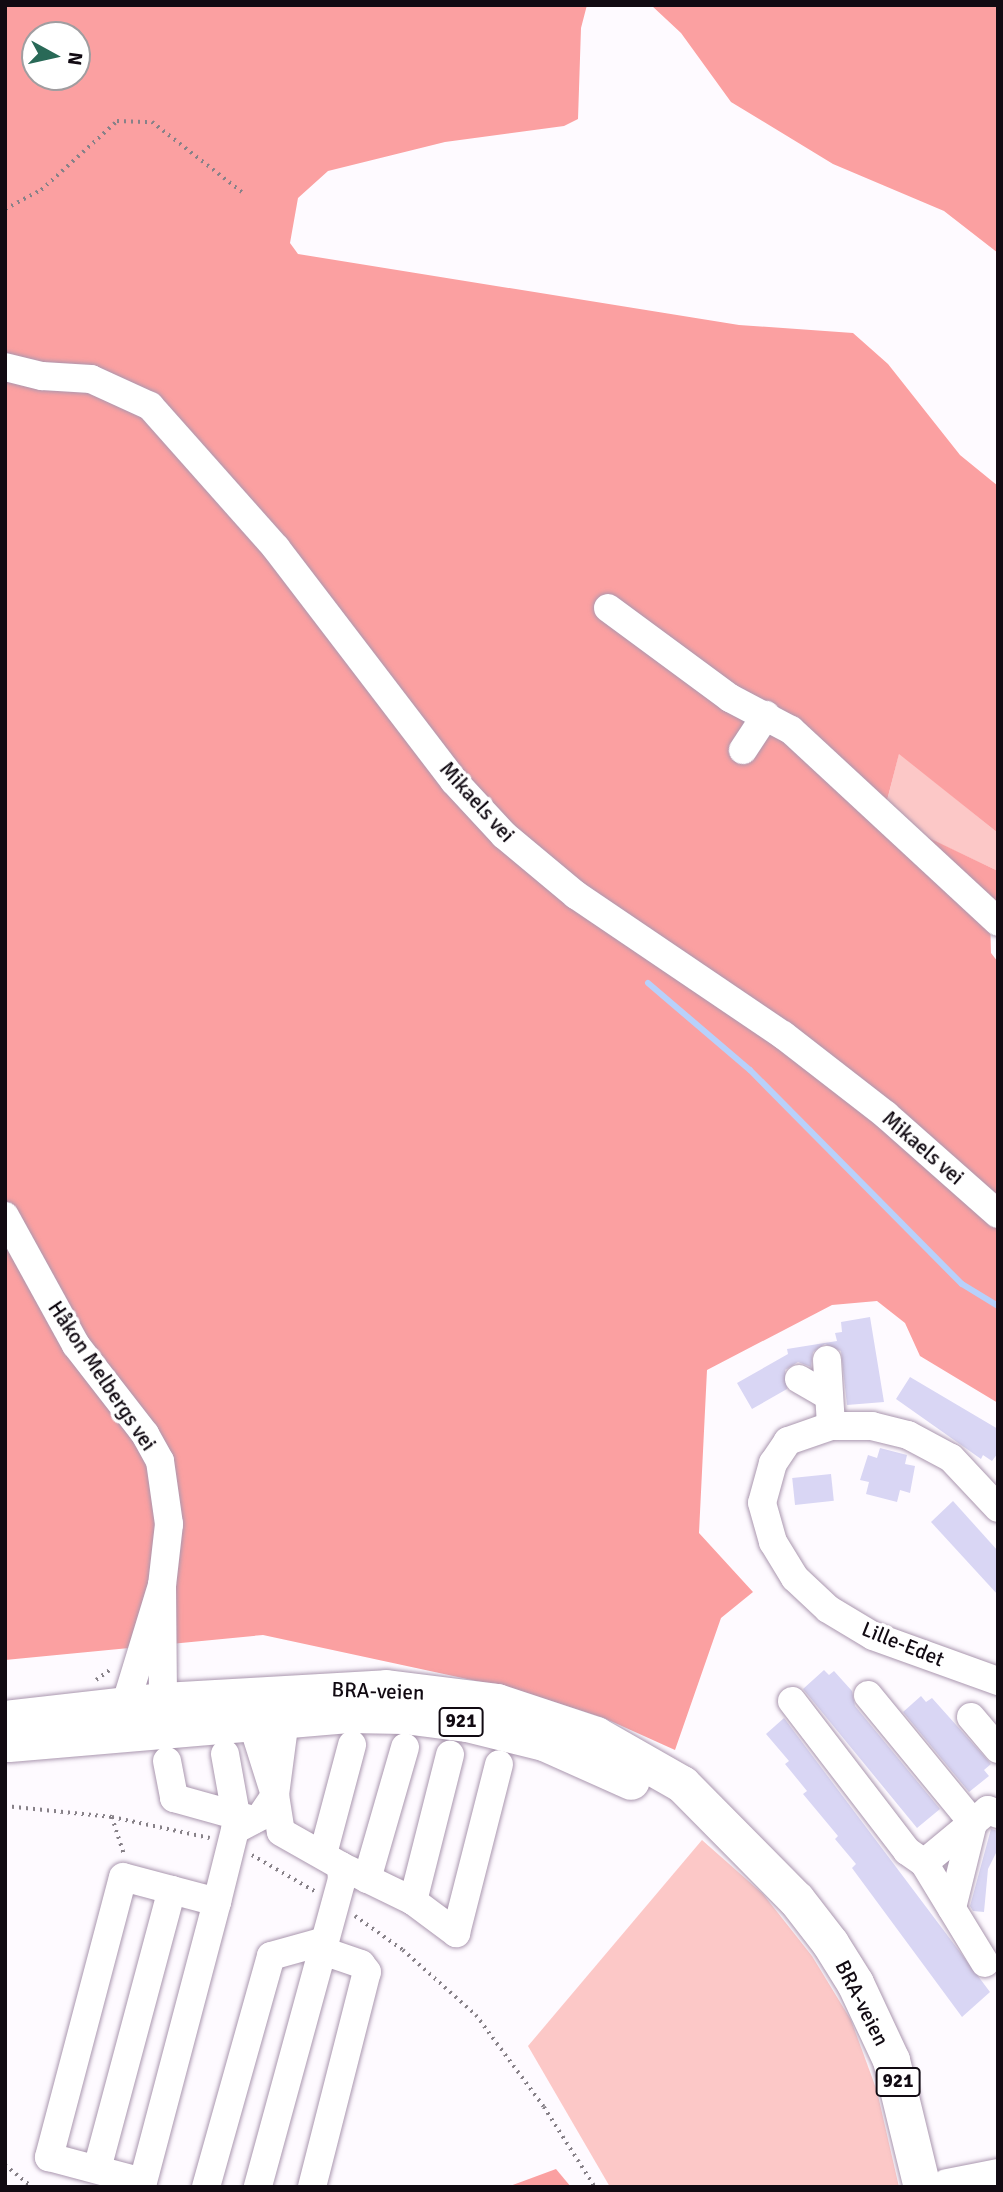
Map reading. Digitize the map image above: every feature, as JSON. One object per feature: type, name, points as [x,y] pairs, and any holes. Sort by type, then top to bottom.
[{"type":"main road","name":"BRA-veien","points":[[5,1743],[136,1719],[163,1701],[267,1711],[404,1715],[467,1723],[544,1741],[645,1788],[746,1850],[813,1920],[855,1983],[891,2060],[922,2187]]},
{"type":"main road","name":"BRA-veien","points":[[5,1719],[136,1719],[267,1711]]},
{"type":"main road","points":[[947,2187],[998,2177]]},
{"type":"street","name":"Mikaels vei","points":[[5,367],[42,376],[91,379],[136,397],[162,416],[276,548],[454,781],[504,835],[576,895],[793,1043],[886,1115],[998,1214]]},
{"type":"street","points":[[608,608],[730,698],[791,730],[864,794],[998,922]]},
{"type":"street","points":[[743,750],[766,715]]},
{"type":"street","name":"Håkon Melbergs vei","points":[[5,1216],[76,1345],[145,1434],[160,1461],[169,1524],[162,1585]]},
{"type":"street","points":[[827,1360],[831,1426]]},
{"type":"street","points":[[799,1379],[830,1396]]},
{"type":"street","name":"Lille-Edet","points":[[998,1508],[970,1473],[933,1446],[872,1426],[831,1426],[788,1441],[772,1463],[762,1503],[773,1542],[795,1578],[828,1609],[873,1636],[998,1681]]},
{"type":"street","points":[[162,1585],[163,1701]]},
{"type":"street","points":[[136,1719],[162,1585]]},
{"type":"street","points":[[868,1695],[989,1810]]},
{"type":"street","points":[[792,1701],[907,1851],[924,1863],[985,1963]]},
{"type":"street","points":[[267,1711],[281,1832],[413,1901],[456,1933],[499,1764]]},
{"type":"street","points":[[971,1717],[998,1749]]},
{"type":"street","points":[[258,2187],[342,1879],[332,1860],[352,1745]]},
{"type":"street","points":[[367,1879],[405,1747]]},
{"type":"street","points":[[225,1754],[245,1818]]},
{"type":"street","points":[[413,1901],[450,1755]]},
{"type":"street","points":[[167,1761],[174,1798],[245,1818]]},
{"type":"street","points":[[216,1902],[123,1877],[49,2157],[143,2182],[235,1830],[245,1818],[275,1795]]},
{"type":"street","points":[[924,1863],[989,1810]]},
{"type":"street","points":[[951,1909],[989,1810]]},
{"type":"street","points":[[97,2169],[172,1890]]},
{"type":"street","points":[[206,2187],[271,1956],[324,1946],[361,1964],[367,1972],[312,2187]]},
{"type":"path","points":[[5,209],[41,190],[117,121],[152,122],[242,192]]},
{"type":"path","points":[[91,1683],[115,1663]]},
{"type":"path","points":[[112,1817],[131,1879]]},
{"type":"path","points":[[5,2165],[32,2187]]},
{"type":"shaded area","points":[[5,5],[587,5],[581,28],[578,119],[564,126],[445,142],[328,171],[298,198],[290,243],[298,254],[739,325],[853,333],[888,364],[960,455],[998,486],[998,833],[899,754],[883,816],[998,871],[998,909],[990,913],[991,953],[998,962],[998,1403],[920,1356],[905,1323],[877,1301],[832,1305],[707,1370],[699,1533],[753,1592],[721,1618],[675,1750],[604,1718],[514,1689],[263,1635],[5,1660]]},
{"type":"shaded area","points":[[651,5],[998,5],[998,253],[944,211],[833,164],[731,102],[681,33]]},
{"type":"shaded area","points":[[899,753],[998,833],[998,871],[883,817]]},
{"type":"shaded area","points":[[702,1840],[763,1894],[812,1956],[851,2020],[877,2091],[899,2187],[610,2187],[528,2046]]},
{"type":"shaded area","points":[[556,2169],[571,2187],[507,2187]]},
{"type":"building","points":[[870,1317],[884,1402],[847,1405],[841,1351],[825,1344],[813,1352],[811,1367],[798,1362],[785,1370],[787,1389],[752,1409],[737,1383],[788,1354],[787,1349],[837,1341],[835,1333],[842,1332],[841,1322]]},
{"type":"building","points":[[910,1377],[998,1429],[998,1453],[992,1461],[983,1455],[981,1459],[896,1399]]},
{"type":"building","points":[[880,1448],[907,1455],[905,1464],[915,1466],[910,1493],[900,1490],[897,1502],[866,1494],[869,1482],[860,1480],[868,1455],[877,1458]]},
{"type":"building","points":[[831,1474],[834,1501],[795,1505],[792,1478]]},
{"type":"building","points":[[953,1501],[998,1551],[998,1595],[931,1522]]},
{"type":"building","points":[[824,1670],[829,1675],[834,1671],[852,1691],[855,1706],[940,1809],[917,1828],[803,1689]]},
{"type":"building","points":[[921,1696],[926,1702],[932,1698],[991,1764],[984,1770],[989,1776],[969,1792],[903,1712]]},
{"type":"building","points":[[784,1718],[990,1992],[962,2017],[852,1868],[856,1864],[835,1839],[838,1836],[803,1794],[807,1791],[785,1764],[789,1761],[766,1734]]},
{"type":"building","points":[[991,1829],[998,1831],[998,1849],[988,1869],[984,1912],[973,1911],[970,1906]]},
{"type":"waterway","points":[[648,983],[750,1070],[962,1284],[998,1306]]}]
